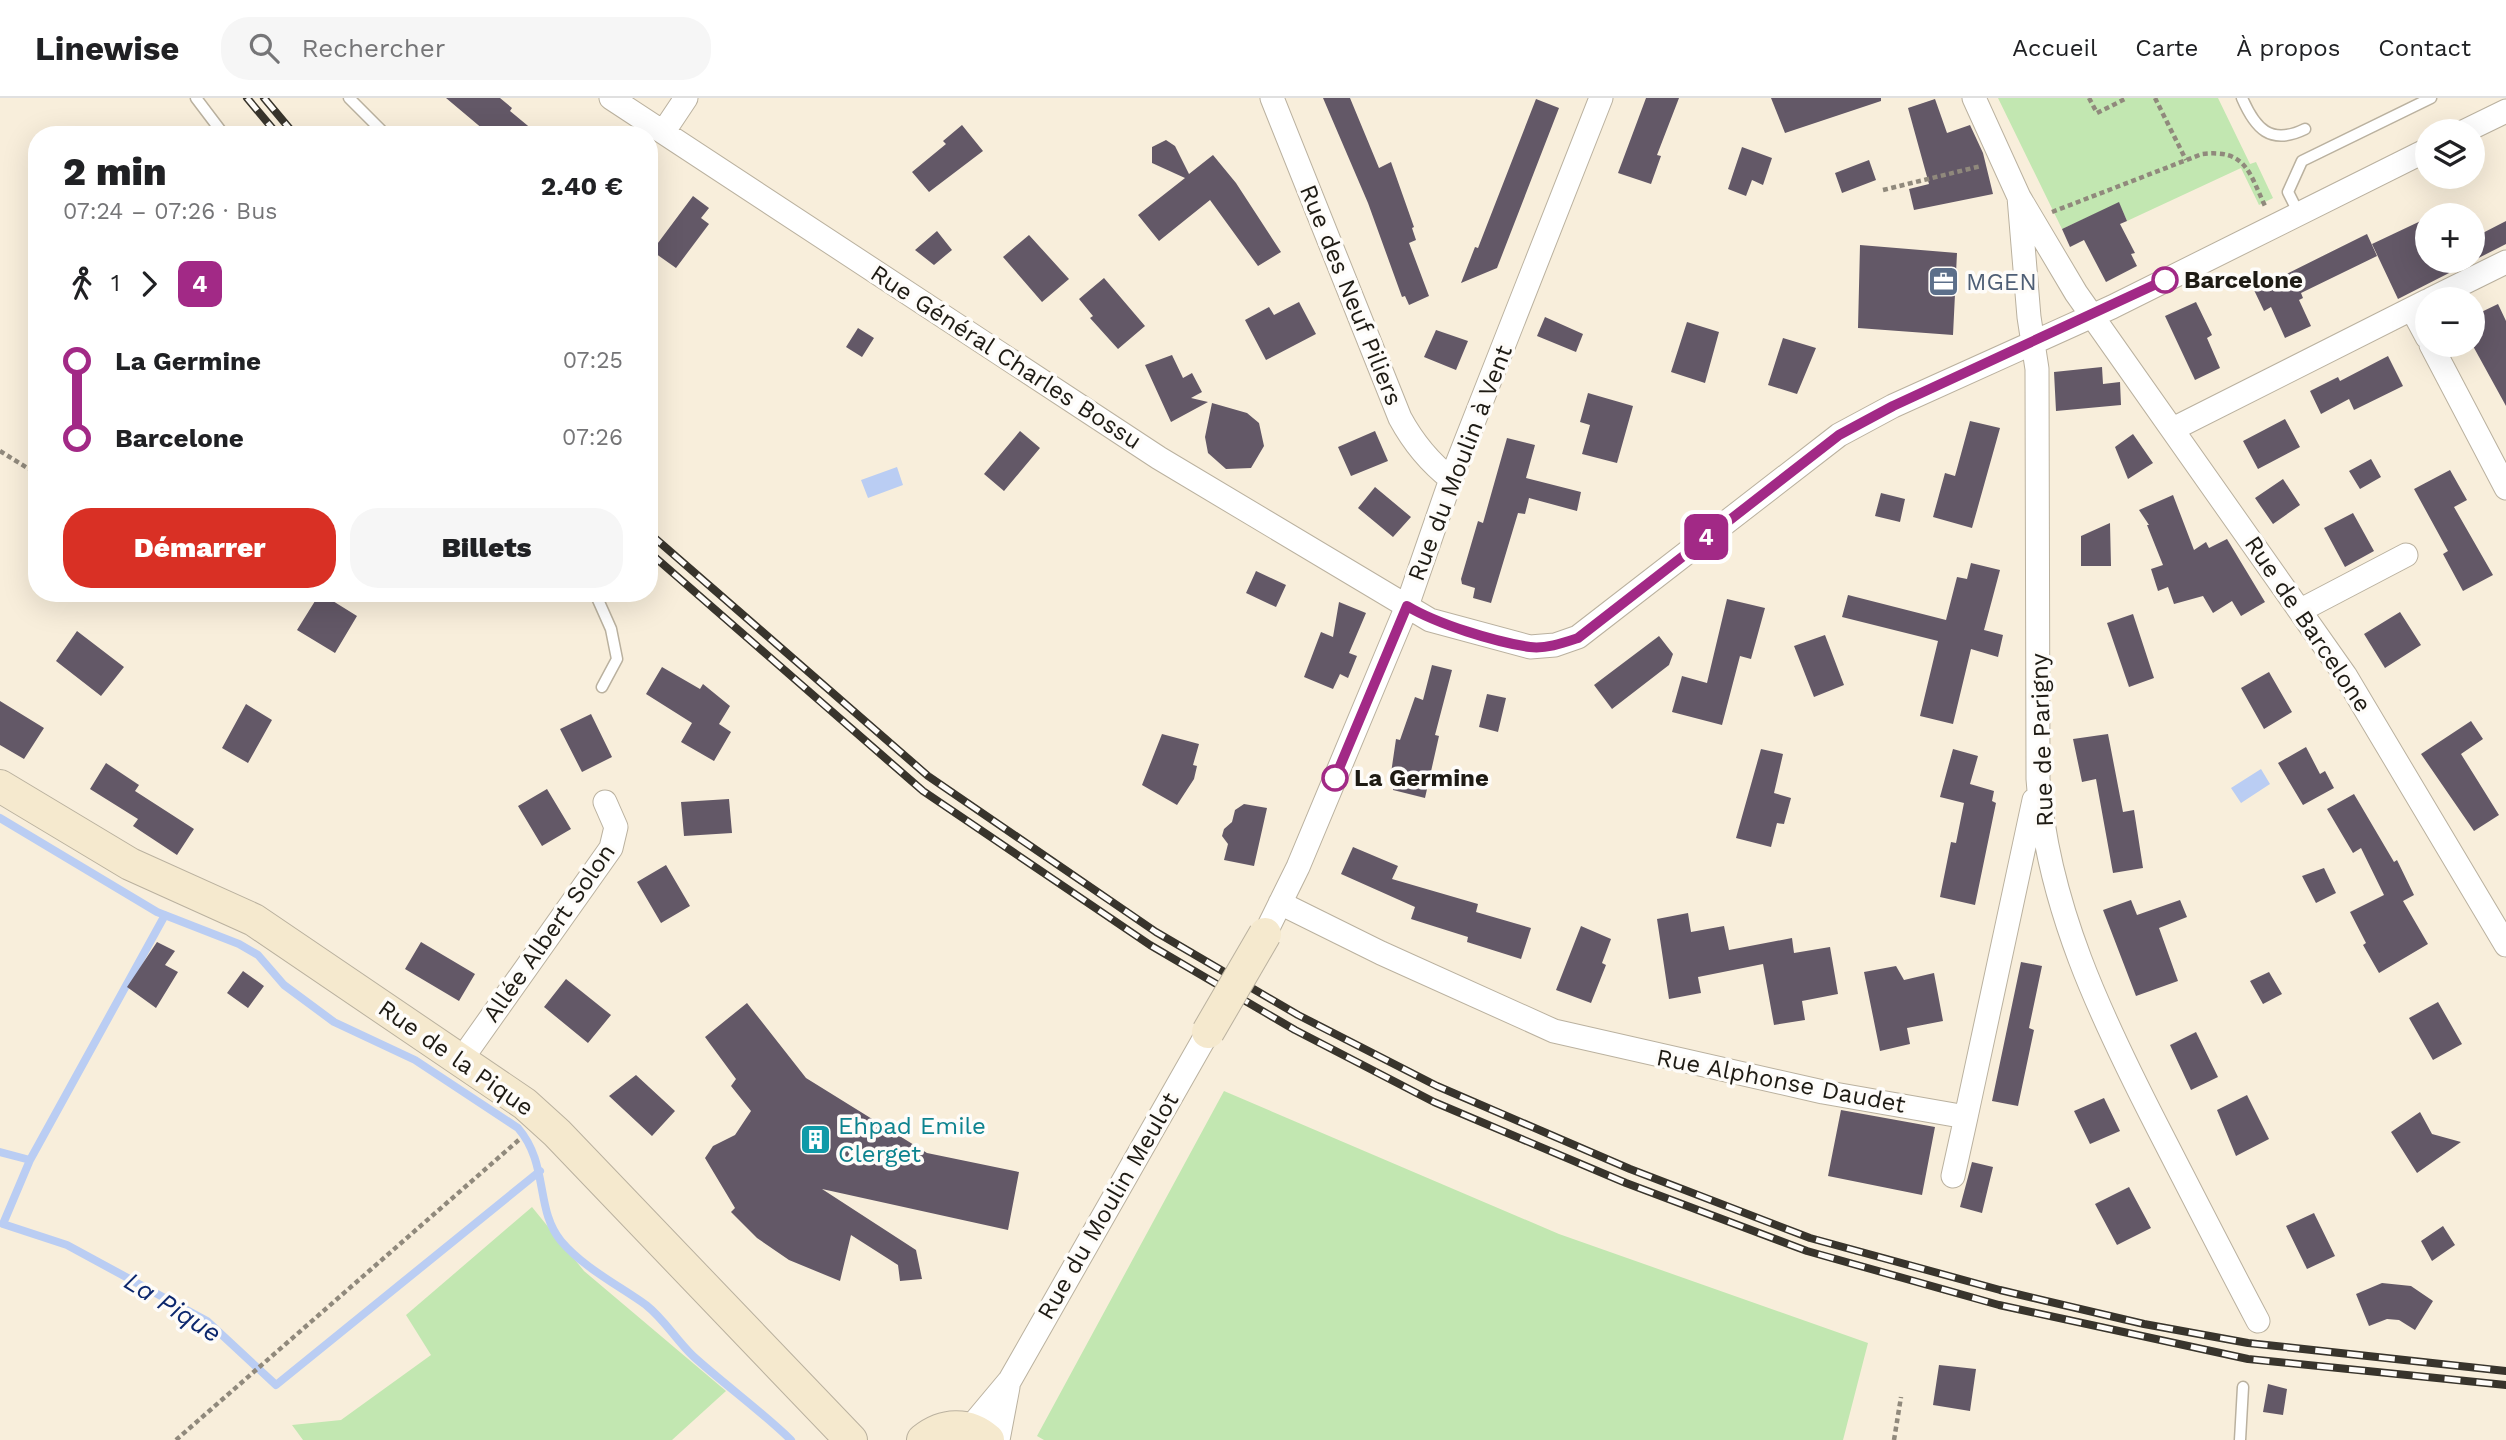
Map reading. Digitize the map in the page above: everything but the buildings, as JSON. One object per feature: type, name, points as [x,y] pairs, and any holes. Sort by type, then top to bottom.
[{"type":"street","name":"Rue Général Charles Bossu","points":[[611,98],[656,126]]},
{"type":"street","points":[[664,131],[685,98]]},
{"type":"street","name":"Rue des Neuf Piliers","points":[[1272,98],[1400,418],[1433,466],[1451,479]]},
{"type":"street","name":"Rue du Moulin à Vent","points":[[1265,934],[1407,606],[1451,479],[1601,98]]},
{"type":"street","name":"Rue de Parigny","points":[[1974,98],[2020,197],[2093,315]]},
{"type":"street","points":[[2485,121],[2506,111]]},
{"type":"street","name":"Rue Général Charles Bossu","points":[[658,127],[1159,458],[1430,620],[1530,647],[1555,645],[1578,638],[1839,435],[1893,406],[2093,315],[2415,156]]},
{"type":"street","name":"Rue de Parigny","points":[[2020,197],[2037,369],[2038,779],[2050,859],[2071,934],[2093,998],[2258,1321]]},
{"type":"street","points":[[2456,287],[2506,262]]},
{"type":"street","points":[[2175,428],[2415,308]]},
{"type":"street","name":"Rue de Barcelone","points":[[2093,315],[2175,428],[2345,675],[2506,945]]},
{"type":"street","points":[[2439,357],[2497,448],[2506,488]]},
{"type":"street","points":[[2301,610],[2406,555]]},
{"type":"street","points":[[1953,1176],[2038,779]]},
{"type":"street","name":"Rue de la Pique","points":[[0,786],[130,864],[254,920],[525,1104],[557,1133],[844,1434],[878,1440]]},
{"type":"street","name":"Allée Albert Solon","points":[[461,1059],[615,841],[616,827],[605,802]]},
{"type":"street","name":"Rue Alphonse Daudet","points":[[1280,903],[1554,1031],[1823,1092],[1966,1116]]},
{"type":"street","points":[[1208,1032],[1265,934]]},
{"type":"street","name":"Rue du Moulin Meulot","points":[[978,1434],[1208,1032]]},
{"type":"street","name":"Rue du Moulin Meulot","points":[[998,1440],[1010,1380]]},
{"type":"street","points":[[923,1440],[944,1428],[978,1434]]},
{"type":"lane","points":[[196,98],[217,126]]},
{"type":"lane","points":[[349,98],[377,126]]},
{"type":"lane","points":[[2242,98],[2252,123],[2266,132],[2296,134],[2305,129]]},
{"type":"lane","points":[[2299,214],[2288,192],[2302,161],[2431,98]]},
{"type":"lane","points":[[600,602],[611,629],[617,659],[602,687]]},
{"type":"lane","points":[[2240,1440],[2242,1387]]},
{"type":"path","points":[[2089,98],[2096,113],[2127,98]]},
{"type":"path","points":[[2155,98],[2186,160]]},
{"type":"path","points":[[2033,220],[2186,160],[2215,152],[2228,154],[2244,163],[2274,226]]},
{"type":"path","points":[[1883,190],[2003,161]]},
{"type":"path","points":[[0,451],[28,468]]},
{"type":"path","points":[[176,1440],[520,1139]]},
{"type":"path","points":[[1894,1440],[1901,1397]]},
{"type":"green space","points":[[1998,98],[2218,98],[2250,164],[2256,162],[2273,198],[2259,205],[2241,168],[2127,221],[2119,203],[2062,229]]},
{"type":"green space","points":[[1224,1091],[1559,1234],[1868,1343],[1843,1440],[1044,1440],[1037,1436]]},
{"type":"green space","points":[[532,1207],[584,1271],[726,1391],[672,1440],[303,1440],[292,1425],[341,1420],[431,1355],[406,1315]]},
{"type":"water","points":[[897,467],[903,485],[868,498],[861,480]]},
{"type":"water","points":[[2261,769],[2270,784],[2241,803],[2231,788]]},
{"type":"waterway","name":"La Pique","points":[[0,818],[157,912],[239,944],[258,955],[284,985],[334,1022],[415,1060],[518,1128],[534,1156],[548,1215],[561,1241],[591,1268],[653,1311],[693,1356],[791,1440]]},
{"type":"waterway","name":"La Pique","points":[[30,1160],[165,915]]},
{"type":"waterway","name":"La Pique","points":[[0,1152],[30,1160],[3,1224],[67,1245],[207,1321],[276,1385],[540,1171]]},
{"type":"railway","points":[[247,98],[270,126]]},
{"type":"railway","points":[[264,98],[287,126]]},
{"type":"railway","points":[[658,541],[928,776],[1156,932],[1298,1015],[1437,1086],[1630,1169],[1810,1238],[2000,1290],[2144,1324],[2248,1343],[2506,1371]]},
{"type":"railway","points":[[658,560],[923,791],[1150,945],[1295,1030],[1434,1102],[1626,1183],[1807,1251],[1999,1305],[2248,1359],[2506,1385]]},
{"type":"bus line","name":"4","points":[[1335,778],[1407,606],[1430,620],[1530,647],[1555,645],[1578,638],[1839,435],[1893,406],[2112,307],[2165,280]]},
{"type":"place","name":"Barcelone","points":[[2165,280]]},
{"type":"place","name":"MGEN","points":[[1943,282]]},
{"type":"place","name":"La Germine","points":[[1335,778]]},
{"type":"place","name":"Ehpad Emile Clerget","points":[[815,1140]]}]
